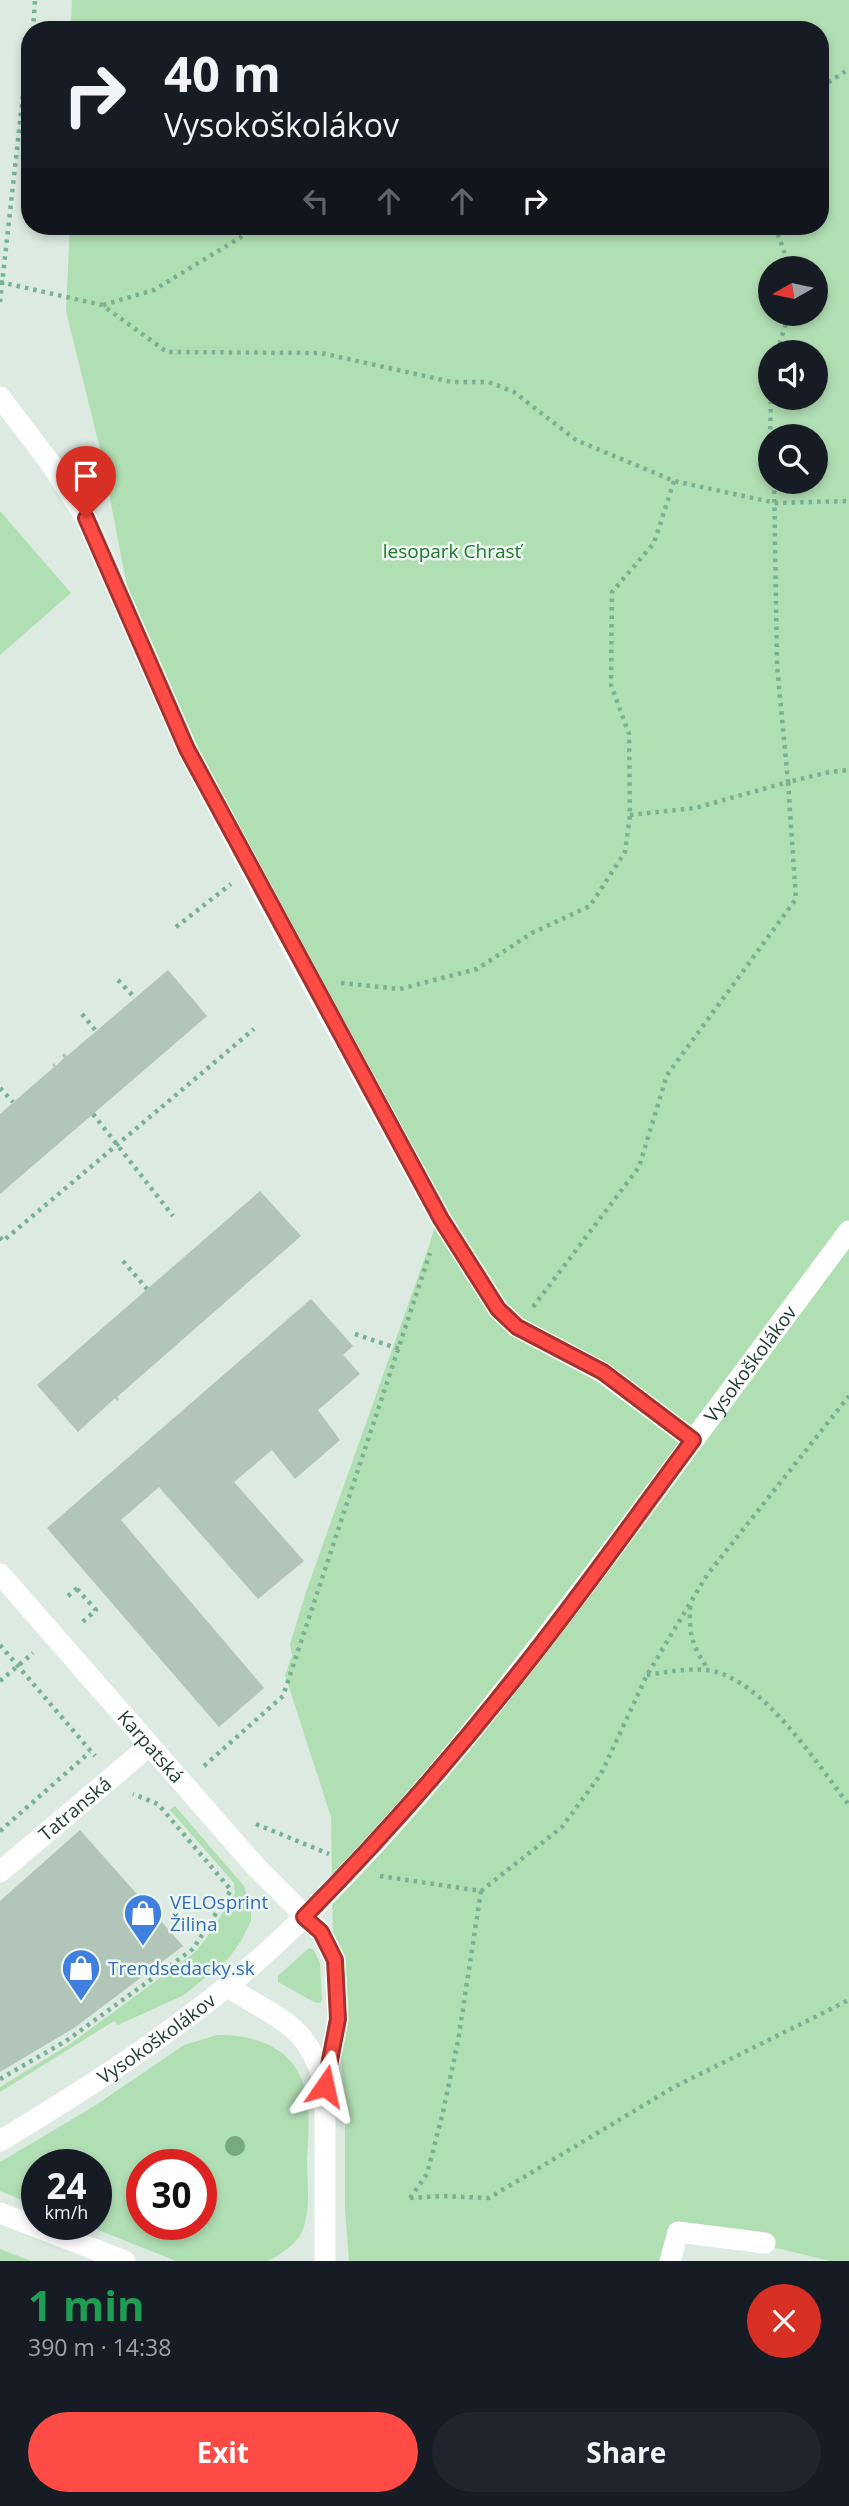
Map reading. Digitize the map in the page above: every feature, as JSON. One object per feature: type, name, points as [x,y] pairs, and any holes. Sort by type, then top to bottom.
[{"type":"street","points":[[0,397],[51,464],[86,518],[187,749],[441,1219],[498,1309],[517,1327],[603,1372],[693,1440]]},
{"type":"street","name":"Vysokoškolákov","points":[[0,2141],[145,2049],[228,1986],[304,1917],[355,1865],[435,1776],[520,1672],[849,1231]]},
{"type":"street","name":"Karpatská","points":[[0,1574],[257,1868],[321,1932],[335,1960],[338,2019],[325,2086]]},
{"type":"street","name":"Tatranská","points":[[0,1872],[149,1746]]},
{"type":"street","points":[[228,1986],[289,2024],[308,2045],[319,2065],[325,2086],[325,2261]]},
{"type":"street","points":[[0,2213],[125,2261]]},
{"type":"street","points":[[670,2261],[678,2232],[765,2243]]},
{"type":"path","points":[[34,21],[35,0]]},
{"type":"path","points":[[829,82],[849,69]]},
{"type":"path","points":[[0,302],[21,113]]},
{"type":"path","points":[[102,305],[154,290],[245,235]]},
{"type":"path","points":[[778,235],[786,256]]},
{"type":"path","points":[[2,282],[102,305],[167,352],[321,353],[452,382],[489,382],[514,392],[576,439],[674,481],[776,503],[849,501]]},
{"type":"path","points":[[310,980],[400,989],[477,969],[533,933],[590,906],[625,852],[630,815],[629,734],[611,685],[612,592],[654,543],[674,481]]},
{"type":"path","points":[[517,1327],[639,1167],[667,1074],[796,899],[777,665],[775,494]]},
{"type":"path","points":[[630,815],[695,808],[788,782],[849,770]]},
{"type":"path","points":[[176,927],[251,869]]},
{"type":"path","points":[[118,980],[135,998]]},
{"type":"path","points":[[82,1014],[96,1031]]},
{"type":"path","points":[[0,1237],[4,1241],[254,1029]]},
{"type":"path","points":[[0,1088],[13,1102]]},
{"type":"path","points":[[93,1114],[173,1216]]},
{"type":"path","points":[[201,1768],[283,1696],[441,1219]]},
{"type":"path","points":[[123,1261],[147,1289]]},
{"type":"path","points":[[355,1334],[399,1349]]},
{"type":"path","points":[[849,1396],[707,1575],[647,1675],[601,1774],[562,1827],[481,1891],[458,2041],[443,2112],[426,2174],[410,2198],[489,2198],[674,2087],[849,2000]]},
{"type":"path","points":[[68,1596],[79,1587],[96,1610],[79,1625],[73,1619]]},
{"type":"path","points":[[690,1603],[689,1633],[697,1654],[709,1670]]},
{"type":"path","points":[[0,1645],[124,1790],[158,1804],[230,1890],[193,1949],[66,2041],[0,2079]]},
{"type":"path","points":[[0,1681],[41,1646]]},
{"type":"path","points":[[647,1675],[683,1669],[709,1670],[732,1677],[754,1691],[776,1714],[849,1805]]},
{"type":"path","points":[[0,1831],[90,1752]]},
{"type":"path","points":[[379,1876],[481,1891]]},
{"type":"green space","name":"lesopark Chrasť","points":[[72,0],[849,0],[849,2261],[830,2261],[682,2225],[668,2261],[349,2261],[345,2209],[345,2112],[333,1942],[331,1817],[285,1675],[292,1656],[290,1644],[306,1592],[440,1209],[421,1165],[307,951],[140,654],[102,457],[66,311],[70,235],[829,235],[829,21],[71,21]]},
{"type":"green space","points":[[0,511],[71,593],[0,655]]},
{"type":"green space","points":[[175,1806],[244,1886],[251,1907],[251,1921],[241,1941],[228,1959],[184,1995],[118,2025],[114,2021],[0,2092],[0,2087],[70,2044],[194,1953],[235,1894],[234,1883],[170,1810]]},
{"type":"green space","points":[[309,1948],[314,1950],[320,1963],[320,2003],[278,1982],[278,1976]]},
{"type":"green space","points":[[217,2035],[231,2035],[272,2046],[292,2064],[300,2076],[307,2098],[308,2204],[298,2239],[268,2261],[176,2261],[112,2236],[112,2149],[22,2149],[93,2107],[184,2045]]},
{"type":"green space","points":[[21,2150],[21,2200],[0,2191],[0,2162]]},
{"type":"green space","points":[[0,2249],[31,2261],[0,2261]]},
{"type":"building","points":[[168,970],[207,1016],[0,1194],[0,1114],[54,1067],[54,1063],[56,1066],[64,1058],[64,1053],[67,1056]]},
{"type":"building","points":[[260,1191],[301,1236],[117,1397],[117,1401],[115,1398],[78,1432],[37,1385]]},
{"type":"building","points":[[311,1299],[353,1346],[343,1355],[360,1374],[318,1410],[340,1440],[295,1479],[272,1450],[234,1482],[304,1561],[258,1599],[159,1487],[121,1520],[264,1688],[219,1727],[47,1528]]},
{"type":"building","points":[[80,1830],[183,1946],[74,2028],[0,2072],[0,1901]]},
{"type":"place","name":"VELOsprint Žilina","points":[[143,1947]]},
{"type":"place","name":"Trendsedacky.sk","points":[[81,2002]]},
{"type":"route","points":[[86,518],[187,749],[441,1219],[498,1309],[517,1327],[603,1372],[693,1440],[520,1672],[435,1776],[304,1917],[321,1932],[335,1960],[338,2019],[325,2086]]}]
